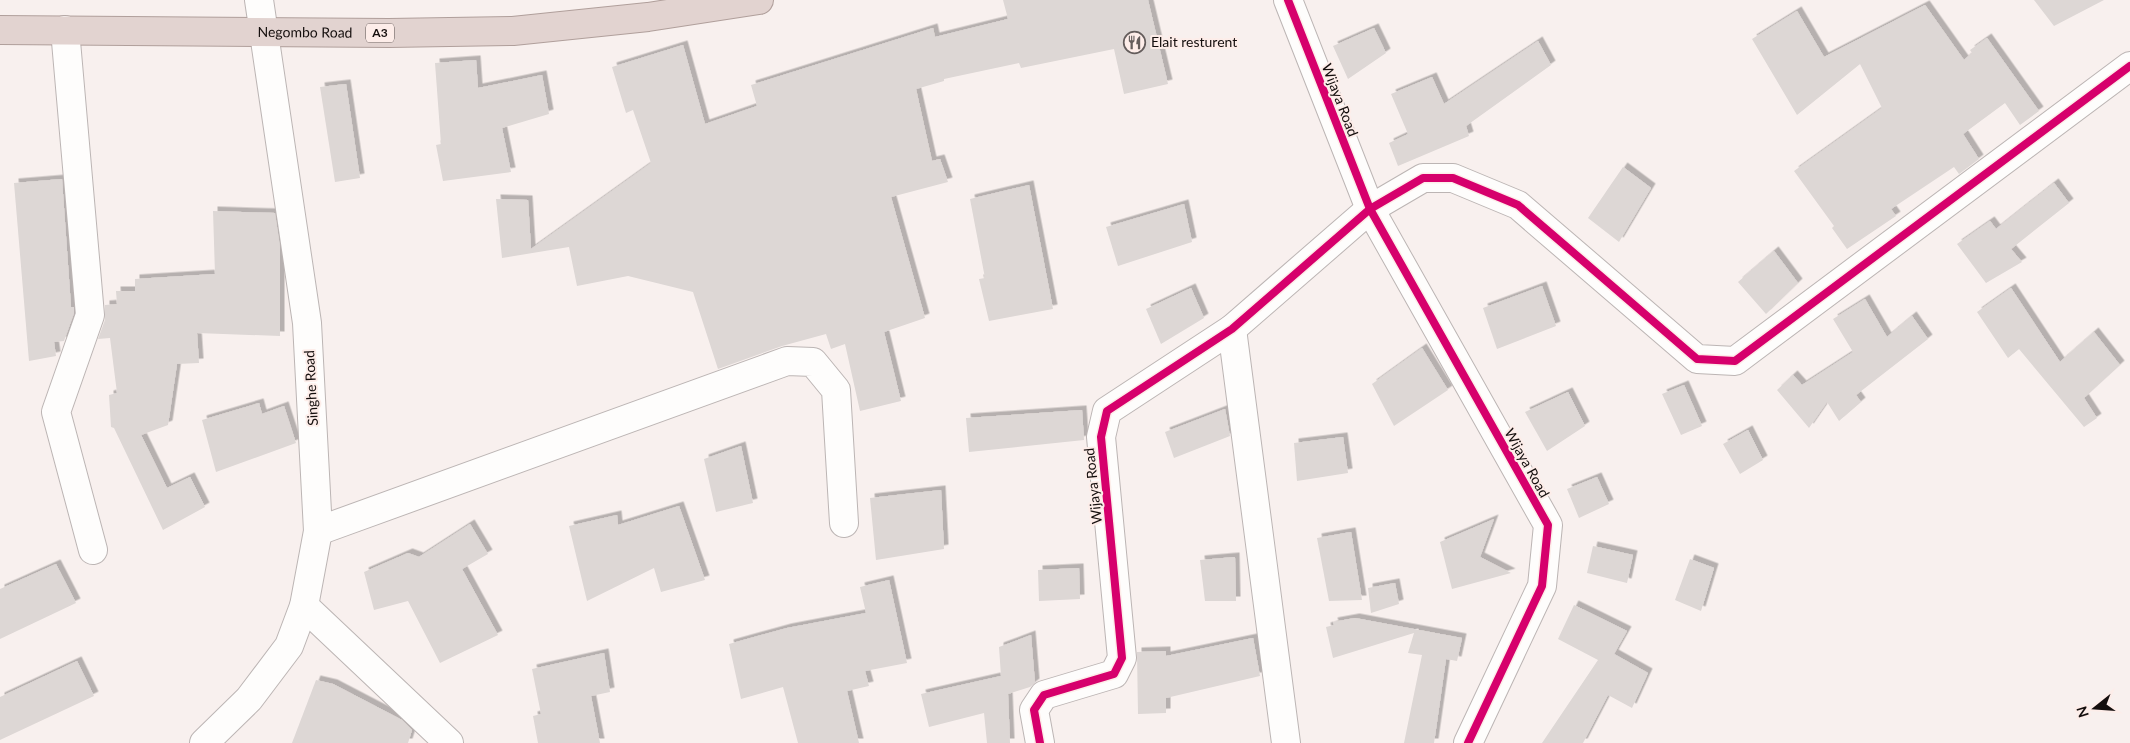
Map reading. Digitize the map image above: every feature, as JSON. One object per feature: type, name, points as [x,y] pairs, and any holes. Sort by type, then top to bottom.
[{"type":"highway","name":"Negombo Road","points":[[0,30],[513,31],[648,17],[759,0]]},
{"type":"street","name":"Singhe Road","points":[[204,743],[249,699],[289,646],[304,606],[318,531],[307,323],[259,0]]},
{"type":"street","name":"Wijaya Road","points":[[1288,0],[1370,209],[1548,525],[1542,586],[1468,743]]},
{"type":"street","points":[[65,30],[90,316],[56,412],[93,550]]},
{"type":"street","points":[[1370,209],[1423,178],[1453,178],[1518,205],[1697,359],[1736,361],[2130,66]]},
{"type":"street","name":"Wijaya Road","points":[[1040,743],[1034,710],[1044,694],[1114,674],[1122,658],[1100,437],[1107,411],[1232,329],[1370,209]]},
{"type":"street","points":[[1232,329],[1286,743]]},
{"type":"street","points":[[318,531],[787,360],[813,362],[836,390],[844,523]]},
{"type":"street","points":[[304,606],[422,731],[449,743]]},
{"type":"building","points":[[1003,0],[1148,0],[1168,84],[1124,94],[1114,49],[1021,68],[1019,63],[944,79],[944,81],[916,89],[932,161],[940,159],[948,182],[891,197],[925,318],[884,332],[901,401],[860,411],[845,344],[831,349],[826,334],[782,346],[718,369],[693,292],[628,276],[577,286],[569,247],[502,258],[496,199],[528,200],[531,249],[651,163],[633,110],[626,113],[612,67],[683,45],[705,124],[757,106],[751,85],[933,28],[935,37],[1008,19]]},
{"type":"building","points":[[2034,0],[2104,0],[2054,26]]},
{"type":"building","points":[[1925,5],[1964,60],[1972,53],[1970,50],[1987,38],[2039,111],[2020,125],[2005,103],[1963,134],[1979,159],[1959,174],[1954,167],[1891,209],[1896,216],[1847,249],[1832,228],[1834,226],[1794,171],[1882,108],[1860,64],[1797,115],[1752,39],[1797,11],[1824,57]]},
{"type":"building","points":[[1374,28],[1386,53],[1348,79],[1333,46]]},
{"type":"building","points":[[1538,41],[1551,65],[1466,126],[1469,136],[1398,166],[1389,143],[1408,134],[1391,94],[1432,77],[1444,104]]},
{"type":"building","points":[[476,60],[478,88],[542,75],[549,114],[502,128],[511,172],[443,181],[436,145],[441,144],[435,63]]},
{"type":"building","points":[[346,84],[360,178],[335,182],[320,87]]},
{"type":"building","points":[[1623,167],[1651,188],[1619,242],[1588,218]]},
{"type":"building","points":[[62,179],[71,307],[74,307],[74,313],[64,341],[54,342],[56,356],[29,361],[14,183]]},
{"type":"building","points":[[2054,183],[2069,203],[2011,249],[2022,262],[1986,283],[1957,244],[1990,221],[1996,229]]},
{"type":"building","points":[[1029,185],[1053,309],[989,321],[979,279],[985,278],[970,199]]},
{"type":"building","points":[[1184,204],[1192,242],[1118,266],[1106,227]]},
{"type":"building","points":[[213,211],[275,213],[280,247],[280,336],[197,333],[199,363],[177,364],[168,425],[141,435],[167,488],[190,477],[205,507],[163,530],[114,428],[111,427],[109,395],[117,393],[110,338],[98,339],[105,320],[105,305],[117,304],[116,291],[135,291],[135,279],[215,274]]},
{"type":"building","points":[[1774,251],[1798,283],[1766,314],[1738,282]]},
{"type":"building","points":[[1542,286],[1556,326],[1497,349],[1483,308]]},
{"type":"building","points":[[1191,288],[1204,318],[1161,344],[1146,309]]},
{"type":"building","points":[[2011,288],[2060,362],[2094,332],[2120,365],[2084,398],[2097,418],[2084,427],[2019,349],[2008,358],[1977,312]]},
{"type":"building","points":[[1865,299],[1887,337],[1912,316],[1928,339],[1856,395],[1861,402],[1839,421],[1827,402],[1809,428],[1777,390],[1793,375],[1802,385],[1853,352],[1833,319]]},
{"type":"building","points":[[1422,348],[1448,390],[1394,426],[1372,384]]},
{"type":"building","points":[[1684,385],[1702,426],[1681,435],[1662,394]]},
{"type":"building","points":[[1568,392],[1585,426],[1547,451],[1525,412]]},
{"type":"building","points":[[259,403],[262,414],[284,406],[296,443],[216,472],[202,420]]},
{"type":"building","points":[[1225,409],[1230,436],[1174,458],[1165,432]]},
{"type":"building","points":[[1082,410],[1084,440],[969,452],[966,418]]},
{"type":"building","points":[[1748,430],[1763,460],[1740,474],[1723,444]]},
{"type":"building","points":[[1343,437],[1348,473],[1297,481],[1294,443]]},
{"type":"building","points":[[741,446],[753,503],[716,512],[704,459]]},
{"type":"building","points":[[1597,477],[1609,504],[1579,518],[1567,489]]},
{"type":"building","points":[[941,490],[944,549],[876,560],[870,498]]},
{"type":"building","points":[[679,506],[705,580],[661,592],[654,568],[587,601],[569,526],[617,515],[618,525]]},
{"type":"building","points":[[1494,519],[1480,557],[1511,573],[1452,589],[1440,542]]},
{"type":"building","points":[[470,524],[488,554],[462,569],[498,635],[440,663],[408,601],[374,610],[364,572],[408,553],[419,557]]},
{"type":"building","points":[[1351,532],[1362,600],[1329,601],[1317,538]]},
{"type":"building","points":[[1593,546],[1633,555],[1627,583],[1587,573]]},
{"type":"building","points":[[1235,557],[1236,601],[1205,601],[1200,560]]},
{"type":"building","points":[[1690,559],[1714,568],[1701,611],[1675,600]]},
{"type":"building","points":[[56,564],[76,603],[0,639],[0,589]]},
{"type":"building","points":[[1079,568],[1080,599],[1039,601],[1038,570]]},
{"type":"building","points":[[889,580],[907,663],[865,671],[869,686],[847,691],[859,743],[798,743],[783,687],[741,699],[729,644],[787,628],[866,613],[860,587]]},
{"type":"building","points":[[1395,583],[1399,604],[1371,613],[1368,588]]},
{"type":"building","points":[[1574,605],[1627,631],[1614,654],[1648,673],[1632,708],[1608,695],[1583,743],[1542,743],[1598,660],[1558,639]]},
{"type":"building","points":[[1355,618],[1462,638],[1457,661],[1446,659],[1434,743],[1404,743],[1422,655],[1408,653],[1414,633],[1333,658],[1326,627],[1334,625],[1333,622]]},
{"type":"building","points":[[1031,635],[1035,683],[1030,687],[1008,694],[1010,743],[987,743],[984,713],[929,727],[921,694],[1001,676],[999,647]]},
{"type":"building","points":[[1253,638],[1260,676],[1166,698],[1166,713],[1138,714],[1137,652],[1166,651],[1166,656]]},
{"type":"building","points":[[604,653],[610,692],[591,696],[600,743],[538,743],[533,716],[541,714],[532,669]]},
{"type":"building","points":[[77,661],[94,696],[0,740],[0,697]]},
{"type":"building","points":[[316,680],[333,684],[402,720],[412,730],[408,743],[292,743]]},
{"type":"cycle path","points":[[1288,0],[1370,209],[1548,525],[1542,586],[1468,743]]},
{"type":"cycle path","points":[[1040,743],[1034,710],[1044,695],[1114,674],[1122,658],[1101,437],[1107,411],[1232,329],[1370,209],[1423,178],[1453,178],[1518,205],[1697,359],[1735,361],[2130,66]]},
{"type":"place","name":"Elait resturent","points":[[1135,42]]}]
